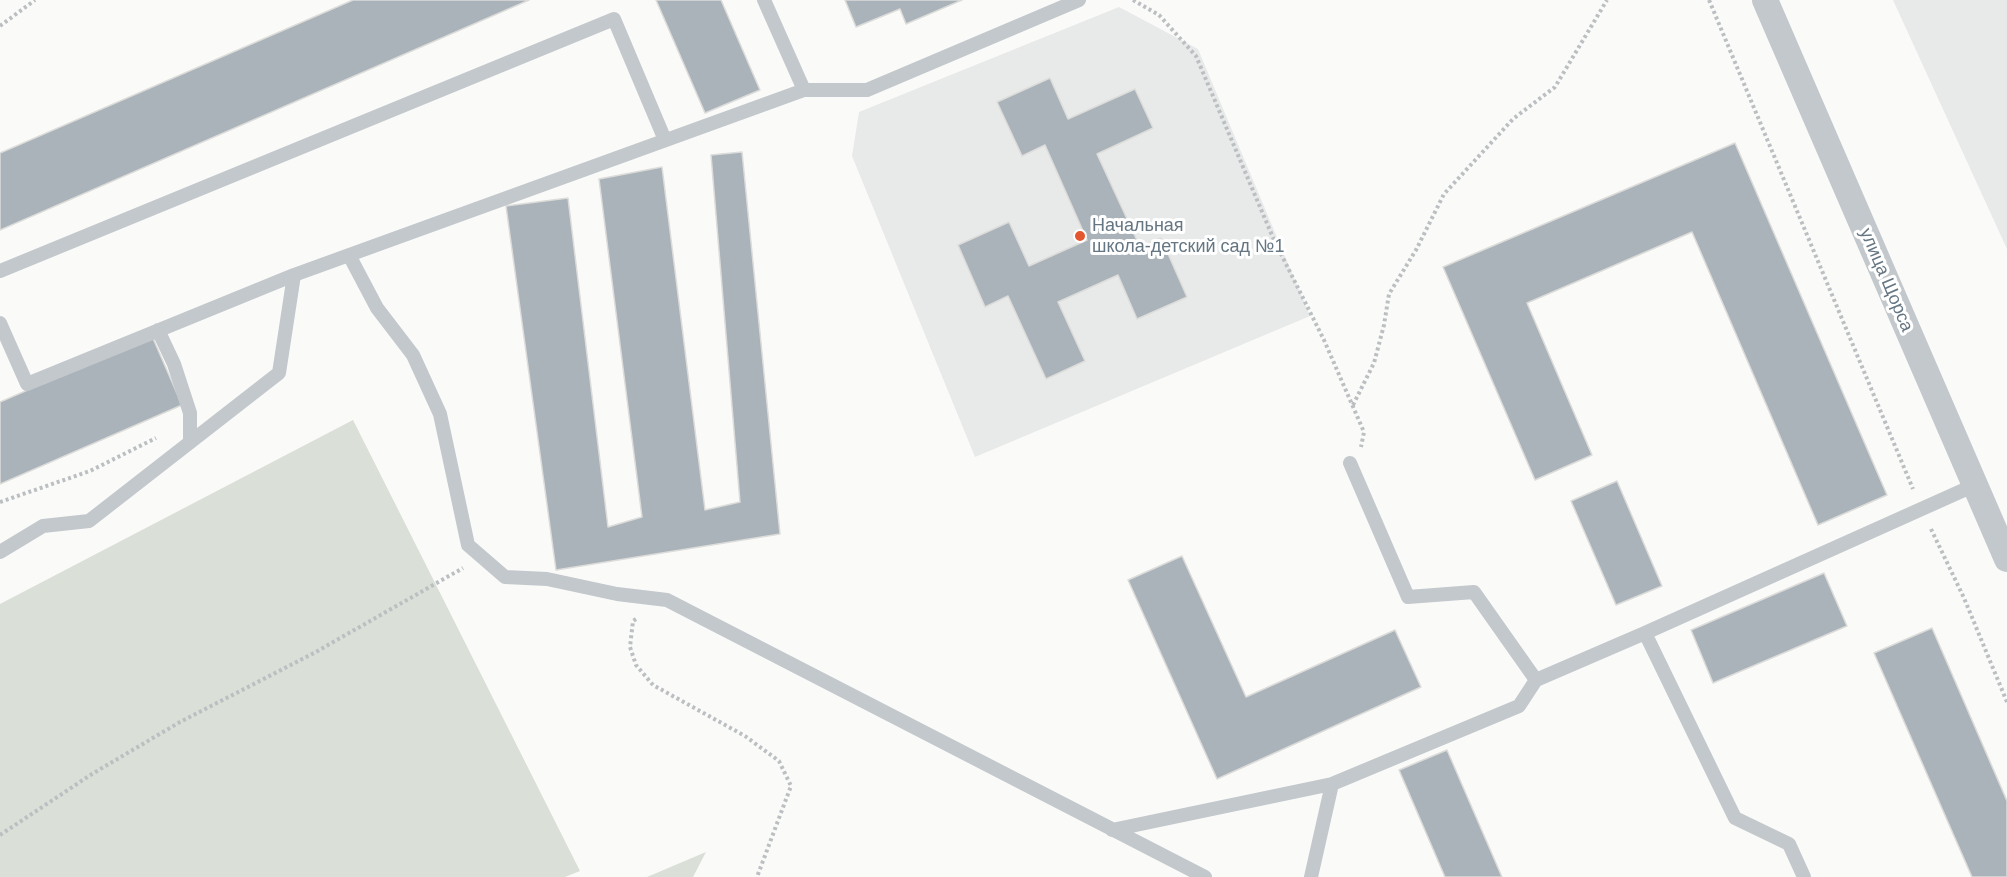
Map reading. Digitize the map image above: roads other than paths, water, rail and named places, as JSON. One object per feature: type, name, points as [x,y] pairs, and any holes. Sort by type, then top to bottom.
[{"type":"street","name":"улица Щорса","points":[[1765,0],[2007,559]]},
{"type":"lane","points":[[764,0],[804,90]]},
{"type":"lane","points":[[0,323],[27,384],[294,275],[804,90],[867,90],[1079,0]]},
{"type":"lane","points":[[0,271],[614,19],[665,140]]},
{"type":"lane","points":[[349,255],[377,308],[413,355],[440,414],[468,545],[505,577],[547,579],[617,594],[667,600],[1204,877]]},
{"type":"lane","points":[[0,552],[43,526],[88,521],[127,494],[279,373],[294,275]]},
{"type":"lane","points":[[158,330],[174,364],[190,413],[190,442]]},
{"type":"lane","points":[[1350,464],[1408,597],[1474,592],[1536,680]]},
{"type":"lane","points":[[1112,830],[1332,784],[1519,706],[1536,680],[1975,484]]},
{"type":"lane","points":[[1645,633],[1736,818],[1789,844],[1804,877]]},
{"type":"lane","points":[[1311,877],[1332,784]]},
{"type":"place","name":"Начальная школа-детский сад №1","points":[[1080,236]]}]
